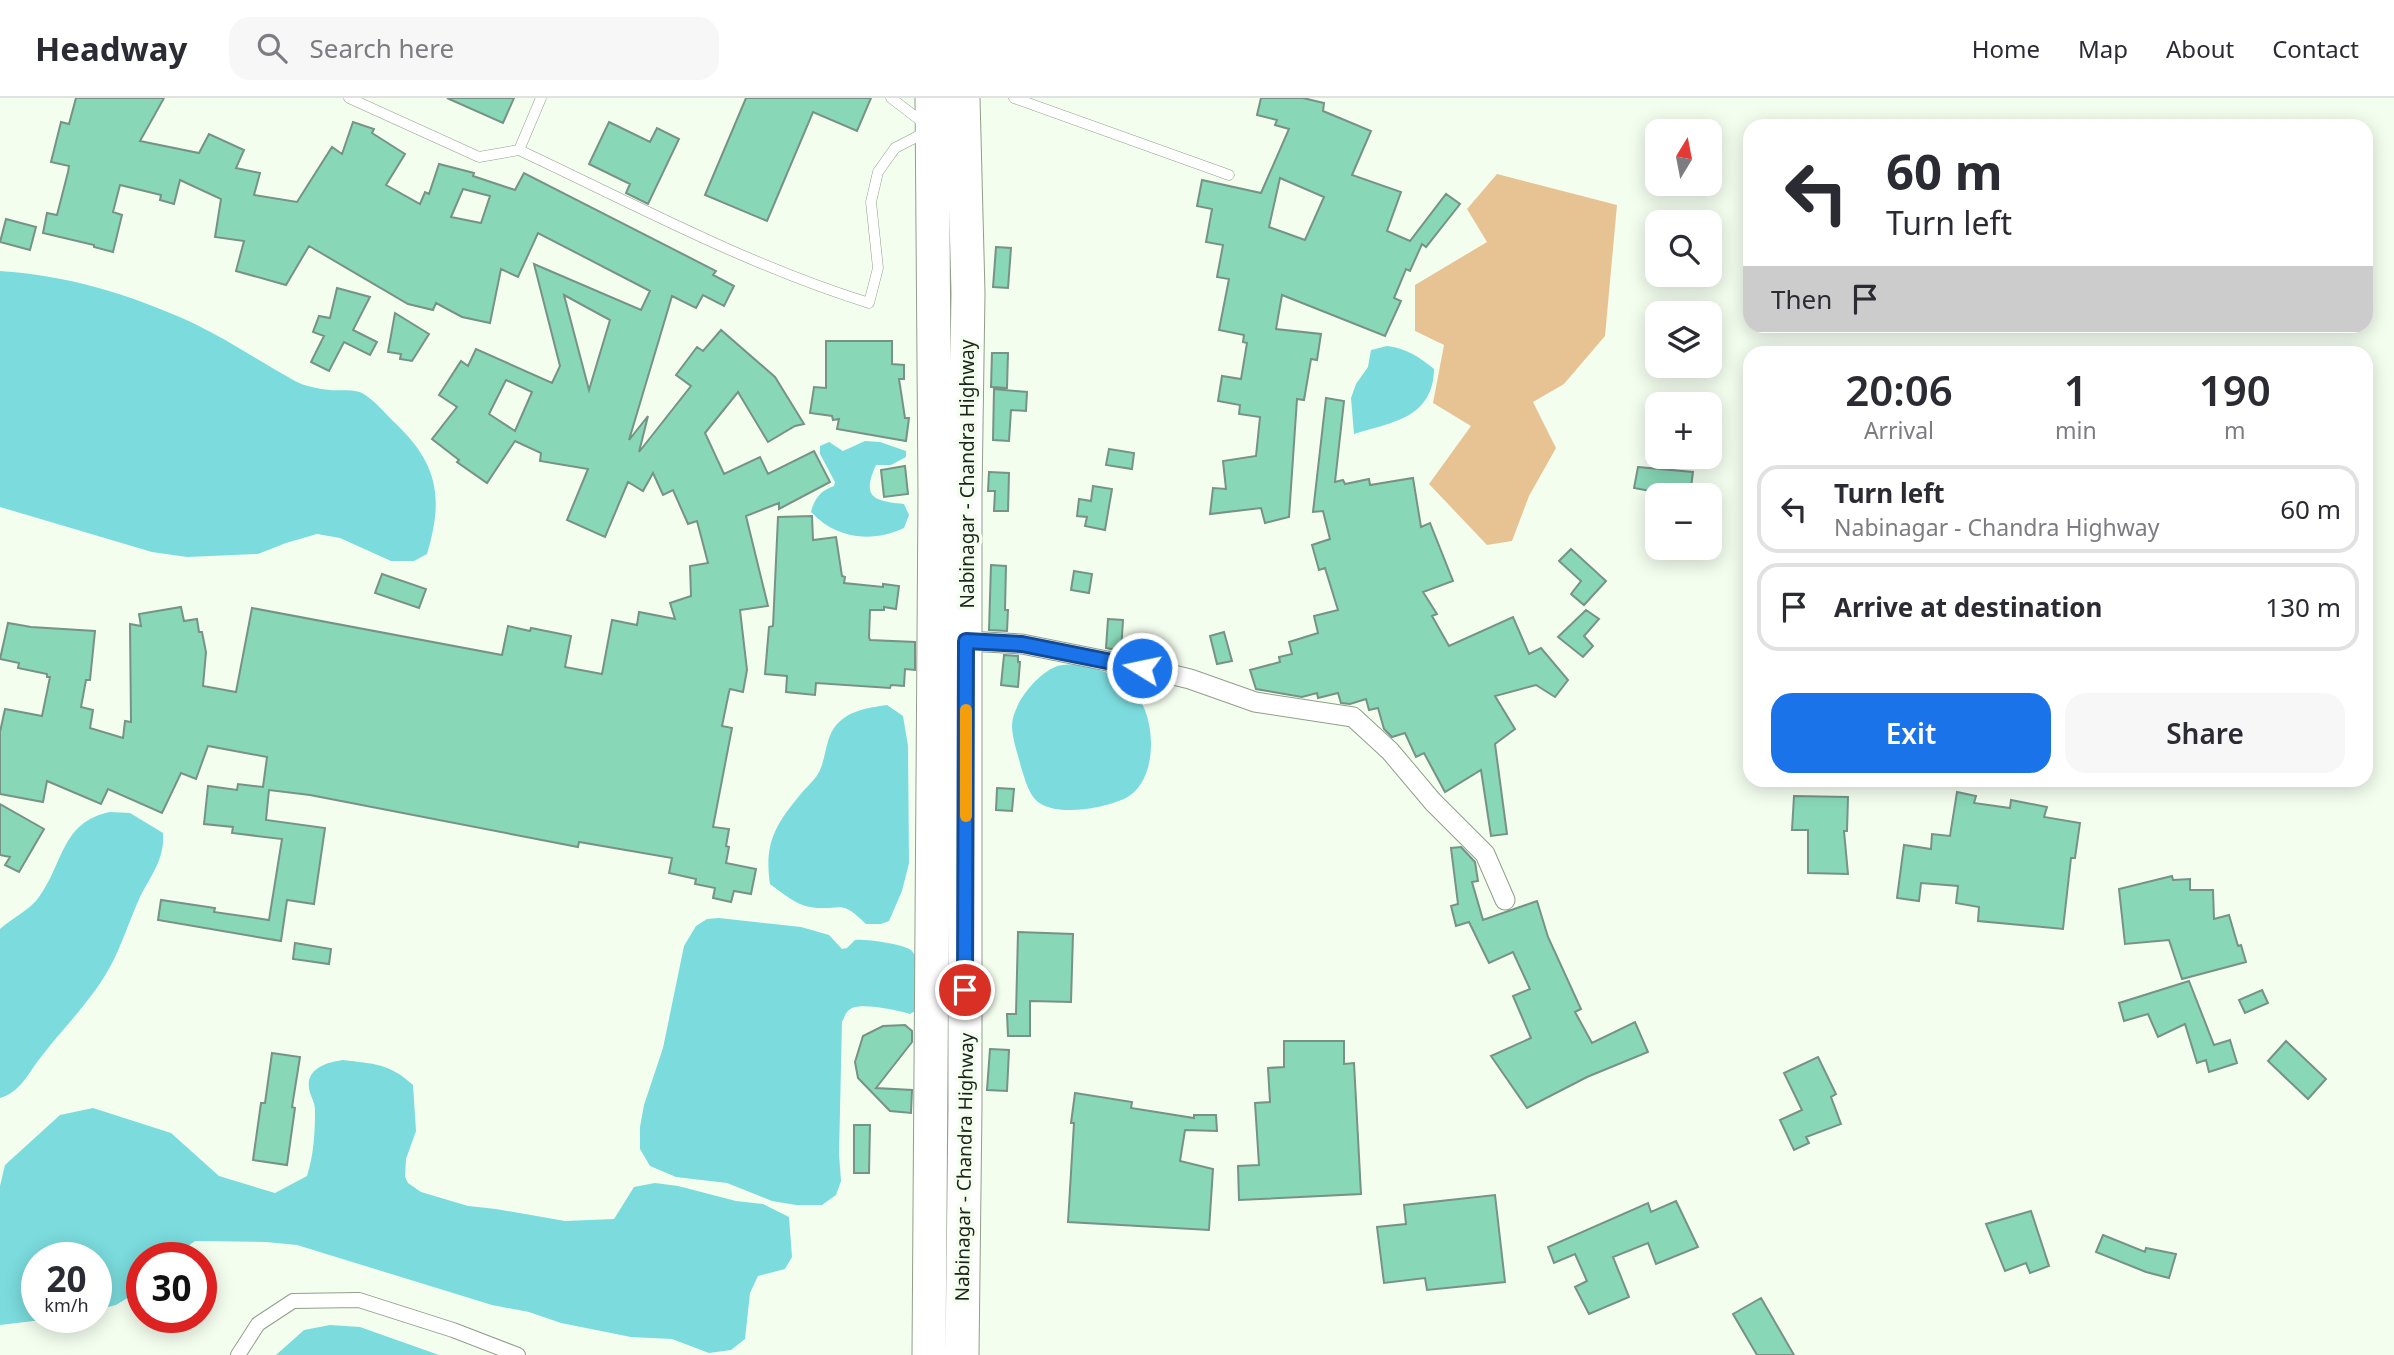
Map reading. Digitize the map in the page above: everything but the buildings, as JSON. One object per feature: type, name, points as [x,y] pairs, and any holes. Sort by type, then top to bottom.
[{"type":"highway","name":"Nabinagar - Chandra Highway","points":[[962,1355],[968,293],[963,98]]},
{"type":"highway","name":"Nabinagar - Chandra Highway","points":[[929,1355],[934,508],[932,114]]},
{"type":"street","points":[[966,641],[1022,644],[1157,671],[1255,702],[1353,717],[1390,751],[1433,802],[1485,854],[1505,900]]},
{"type":"street","points":[[238,1355],[258,1324],[293,1301],[359,1300],[453,1329],[518,1355]]},
{"type":"lane","points":[[349,98],[479,157],[519,150],[740,255],[819,288],[869,303],[878,268],[871,202],[878,172],[895,148],[932,114],[891,98]]},
{"type":"lane","points":[[519,150],[541,98]]},
{"type":"lane","points":[[1014,98],[1229,175]]},
{"type":"shaded area","points":[[1497,174],[1617,205],[1605,336],[1564,384],[1533,402],[1556,448],[1529,496],[1512,541],[1487,545],[1429,484],[1471,426],[1433,403],[1444,345],[1415,331],[1415,285],[1487,242],[1467,209]]},
{"type":"water","points":[[0,271],[50,277],[123,295],[193,323],[299,383],[321,389],[362,393],[408,436],[428,467],[436,498],[427,554],[414,561],[391,561],[340,538],[317,534],[258,554],[187,557],[152,552],[0,507]]},
{"type":"water","points":[[1387,346],[1412,354],[1434,369],[1432,385],[1419,408],[1408,415],[1354,434],[1351,398],[1356,384],[1368,367],[1371,350]]},
{"type":"water","points":[[865,441],[880,442],[906,451],[906,457],[891,465],[876,465],[872,476],[870,491],[873,496],[904,504],[909,515],[904,528],[879,536],[843,533],[811,512],[819,496],[834,486],[835,482],[820,454],[820,446],[829,442],[843,451]]},
{"type":"water","points":[[1076,664],[1101,671],[1131,688],[1144,707],[1151,736],[1151,751],[1143,780],[1135,791],[1124,799],[1094,808],[1060,810],[1041,804],[1030,792],[1014,741],[1012,725],[1016,708],[1040,676],[1057,666]]},
{"type":"water","points":[[887,705],[903,716],[908,746],[909,863],[902,891],[889,921],[866,924],[845,908],[820,908],[799,904],[770,884],[770,846],[778,826],[791,806],[818,774],[834,728],[851,714]]},
{"type":"water","points":[[110,812],[130,813],[163,833],[160,859],[103,979],[24,1081],[0,1098],[0,929],[39,897],[73,834],[94,817]]},
{"type":"water","points":[[707,919],[801,927],[829,935],[842,949],[855,940],[894,944],[908,948],[916,959],[915,1011],[910,1014],[881,1008],[857,1007],[848,1011],[842,1022],[839,1154],[841,1181],[836,1195],[822,1205],[772,1201],[727,1183],[676,1177],[650,1166],[640,1149],[644,1105],[663,1048],[684,946],[696,926]]},
{"type":"water","points":[[343,1060],[388,1068],[413,1085],[416,1131],[406,1159],[405,1177],[408,1183],[421,1192],[468,1206],[565,1221],[614,1219],[634,1187],[655,1183],[678,1186],[736,1201],[763,1204],[789,1217],[792,1257],[785,1269],[758,1276],[750,1293],[745,1339],[731,1350],[709,1353],[672,1339],[631,1337],[561,1323],[529,1312],[492,1305],[297,1245],[266,1242],[126,1242],[126,1299],[112,1306],[112,1242],[21,1242],[21,1323],[0,1325],[0,1186],[5,1165],[60,1115],[93,1108],[171,1133],[219,1176],[275,1193],[307,1176],[315,1126],[315,1107],[309,1081],[314,1071],[331,1062]]},
{"type":"water","points":[[330,1325],[360,1327],[439,1355],[276,1355],[304,1330]]},
{"type":"slow traffic","points":[[966,710],[966,816]]},
{"type":"route","points":[[965,990],[966,641],[1022,644],[1142,668]]}]
